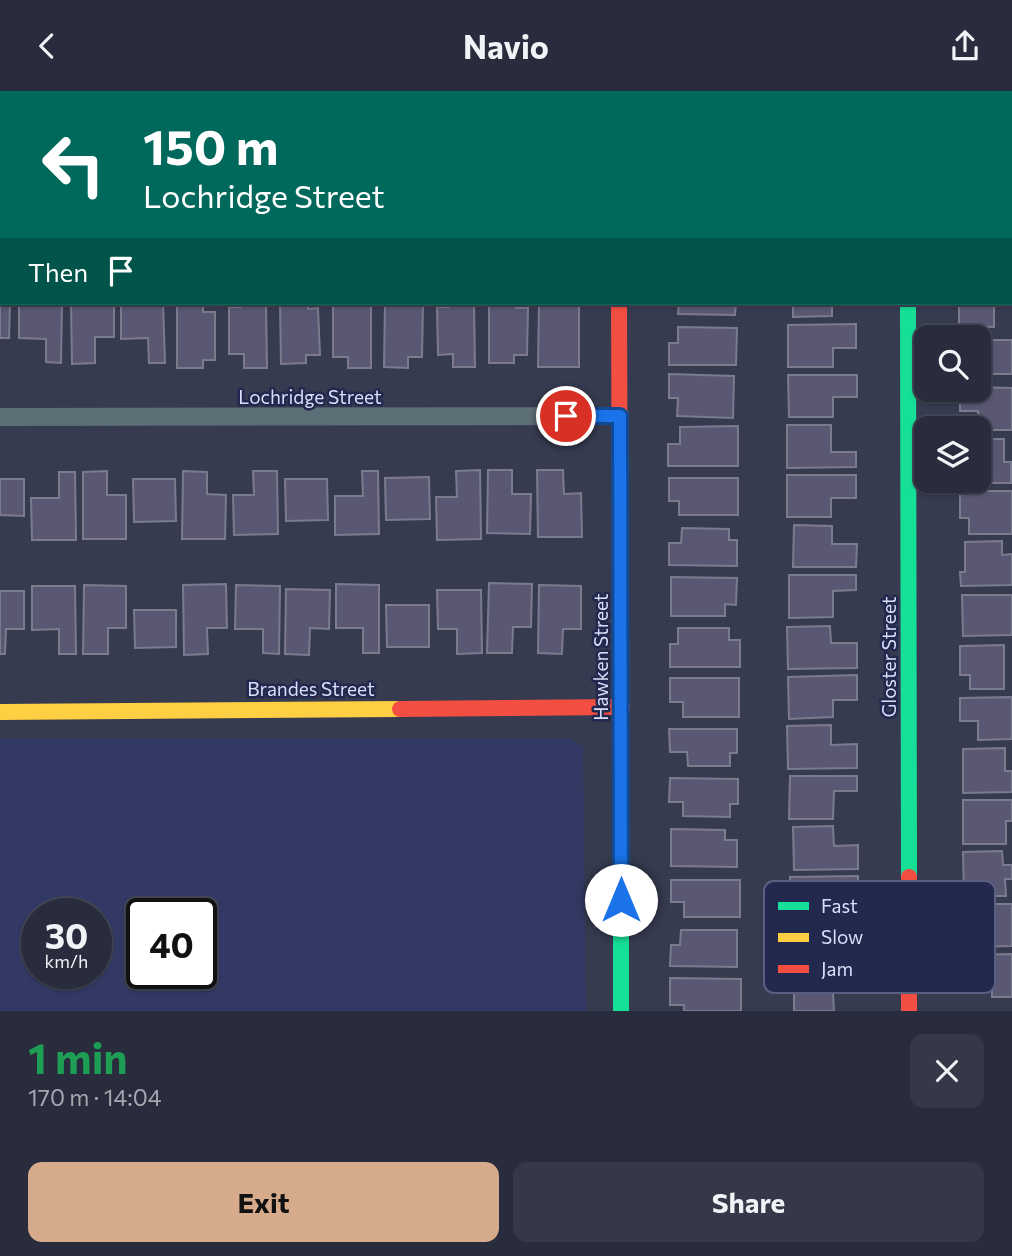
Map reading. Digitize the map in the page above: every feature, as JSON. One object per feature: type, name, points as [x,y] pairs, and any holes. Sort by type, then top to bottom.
[{"type":"street","name":"Hawken Street","points":[[619,305],[621,1011]]},
{"type":"street","name":"Gloster Street","points":[[908,305],[909,881]]},
{"type":"street","name":"Lochridge Street","points":[[0,417],[620,416]]},
{"type":"street","name":"Brandes Street","points":[[0,712],[622,707]]},
{"type":"street","name":"Gloster Street","points":[[909,993],[909,1011]]},
{"type":"shaded area","points":[[0,739],[571,739],[583,747],[586,1011],[0,1011]]},
{"type":"building","points":[[0,305],[10,305],[9,338],[0,338]]},
{"type":"building","points":[[19,305],[62,305],[61,363],[46,362],[46,339],[19,338]]},
{"type":"building","points":[[71,305],[114,305],[114,337],[95,337],[95,363],[72,364]]},
{"type":"building","points":[[121,305],[163,305],[165,363],[149,363],[148,338],[121,339]]},
{"type":"building","points":[[177,305],[203,305],[203,312],[215,312],[215,360],[203,360],[203,368],[177,368]]},
{"type":"building","points":[[266,305],[267,368],[244,368],[244,354],[229,354],[229,307]]},
{"type":"building","points":[[280,305],[308,305],[308,309],[318,308],[320,355],[306,355],[306,363],[281,364]]},
{"type":"building","points":[[333,305],[371,305],[371,368],[348,368],[348,357],[333,357]]},
{"type":"building","points":[[385,305],[423,305],[422,357],[408,357],[408,368],[384,367]]},
{"type":"building","points":[[474,305],[475,367],[453,367],[453,354],[438,355],[437,307]]},
{"type":"building","points":[[489,305],[528,308],[527,355],[514,355],[514,363],[489,363]]},
{"type":"building","points":[[539,305],[579,305],[579,367],[538,367]]},
{"type":"building","points":[[679,305],[736,305],[735,315],[678,314]]},
{"type":"building","points":[[793,305],[832,305],[832,316],[793,317]]},
{"type":"building","points":[[959,305],[994,305],[994,327],[959,325]]},
{"type":"building","points":[[856,324],[856,348],[833,348],[833,367],[788,367],[788,325]]},
{"type":"building","points":[[678,327],[737,328],[736,365],[669,365],[669,343],[678,343]]},
{"type":"building","points":[[991,340],[1012,340],[1012,374],[991,374]]},
{"type":"building","points":[[669,374],[734,376],[733,418],[677,416],[678,398],[669,398]]},
{"type":"building","points":[[788,375],[857,375],[857,397],[833,397],[833,417],[789,417]]},
{"type":"building","points":[[991,387],[1012,388],[1012,430],[991,430],[991,416],[978,416],[978,411],[960,411],[960,402],[991,402]]},
{"type":"building","points":[[787,425],[831,425],[831,452],[856,452],[856,467],[787,468]]},
{"type":"building","points":[[738,426],[738,466],[668,466],[668,444],[680,444],[680,427]]},
{"type":"building","points":[[991,439],[1004,439],[1004,462],[1011,462],[1011,483],[991,483]]},
{"type":"building","points":[[480,470],[481,539],[437,540],[436,497],[457,497],[456,471]]},
{"type":"building","points":[[488,470],[512,470],[512,494],[531,494],[530,534],[487,533]]},
{"type":"building","points":[[537,470],[563,470],[564,494],[581,493],[582,537],[538,537]]},
{"type":"building","points":[[107,471],[107,495],[126,495],[126,539],[83,539],[83,472]]},
{"type":"building","points":[[183,471],[207,472],[207,494],[226,495],[225,539],[182,539]]},
{"type":"building","points":[[253,471],[277,471],[278,534],[234,535],[233,495],[254,495]]},
{"type":"building","points":[[362,471],[378,471],[379,534],[335,535],[335,496],[363,496]]},
{"type":"building","points":[[59,472],[75,472],[76,540],[32,540],[31,498],[59,498]]},
{"type":"building","points":[[787,475],[856,475],[856,498],[831,498],[831,517],[787,517]]},
{"type":"building","points":[[429,477],[430,519],[386,520],[385,478]]},
{"type":"building","points":[[669,478],[738,478],[738,515],[679,515],[679,501],[669,501]]},
{"type":"building","points":[[0,479],[24,479],[24,516],[0,515]]},
{"type":"building","points":[[133,479],[175,479],[176,521],[134,522]]},
{"type":"building","points":[[285,479],[327,479],[328,520],[286,521]]},
{"type":"building","points":[[1012,491],[1012,534],[969,534],[969,518],[960,518],[960,493]]},
{"type":"building","points":[[794,525],[832,526],[832,544],[857,544],[856,567],[793,567]]},
{"type":"building","points":[[682,528],[729,529],[729,540],[737,540],[737,566],[669,565],[669,543],[681,543]]},
{"type":"building","points":[[1002,541],[1002,555],[1012,554],[1012,585],[961,586],[960,572],[965,572],[965,542]]},
{"type":"building","points":[[789,575],[856,575],[856,590],[833,591],[833,617],[789,618]]},
{"type":"building","points":[[671,577],[737,578],[736,605],[725,604],[725,616],[671,616]]},
{"type":"building","points":[[489,583],[532,584],[531,627],[513,627],[512,653],[487,653]]},
{"type":"building","points":[[226,584],[227,628],[207,628],[208,654],[184,655],[183,585]]},
{"type":"building","points":[[336,584],[379,585],[379,653],[363,653],[363,628],[336,628]]},
{"type":"building","points":[[84,585],[126,586],[126,628],[108,628],[108,654],[83,654]]},
{"type":"building","points":[[236,585],[280,586],[279,654],[263,653],[263,629],[235,629]]},
{"type":"building","points":[[539,585],[581,586],[581,629],[563,629],[562,654],[538,653]]},
{"type":"building","points":[[32,586],[75,586],[76,654],[59,654],[59,629],[32,630]]},
{"type":"building","points":[[286,589],[330,590],[329,629],[310,628],[309,655],[285,654]]},
{"type":"building","points":[[437,590],[481,590],[482,653],[457,654],[457,629],[438,629]]},
{"type":"building","points":[[0,591],[24,591],[24,629],[6,629],[5,654],[0,654]]},
{"type":"building","points":[[962,595],[1012,595],[1012,635],[963,636]]},
{"type":"building","points":[[386,605],[429,605],[429,647],[387,647]]},
{"type":"building","points":[[134,610],[176,610],[176,647],[135,648]]},
{"type":"building","points":[[830,626],[831,643],[857,643],[857,668],[788,669],[787,627]]},
{"type":"building","points":[[678,628],[729,628],[729,640],[740,640],[740,667],[670,667],[670,644],[678,644]]},
{"type":"building","points":[[1004,645],[1004,689],[970,689],[970,675],[960,675],[960,646]]},
{"type":"building","points":[[857,675],[857,700],[833,700],[833,717],[789,719],[788,677]]},
{"type":"building","points":[[670,678],[739,678],[739,717],[683,717],[683,702],[670,702]]},
{"type":"building","points":[[1012,697],[1012,739],[978,740],[978,721],[960,721],[960,698]]},
{"type":"building","points":[[831,725],[831,745],[857,744],[857,768],[788,769],[787,726]]},
{"type":"building","points":[[669,729],[737,729],[737,753],[730,753],[730,766],[688,766],[687,752],[670,752]]},
{"type":"building","points":[[1005,748],[1005,771],[1012,771],[1012,792],[963,793],[963,749]]},
{"type":"building","points":[[790,776],[857,776],[857,791],[834,791],[833,819],[789,819]]},
{"type":"building","points":[[670,778],[738,779],[738,804],[730,804],[730,817],[683,816],[683,802],[669,802]]},
{"type":"building","points":[[963,800],[1012,800],[1012,821],[1006,821],[1006,844],[963,844]]},
{"type":"building","points":[[833,826],[834,846],[858,845],[858,869],[794,870],[793,827]]},
{"type":"building","points":[[671,829],[725,830],[725,840],[737,840],[737,867],[671,866]]},
{"type":"building","points":[[1002,851],[1003,865],[1012,865],[1012,879],[1005,879],[1006,896],[995,896],[995,881],[964,881],[963,852]]},
{"type":"building","points":[[858,876],[858,881],[790,881],[790,877]]},
{"type":"building","points":[[671,880],[740,880],[740,917],[684,917],[684,902],[671,902]]},
{"type":"building","points":[[995,904],[1012,904],[1012,946],[995,946]]},
{"type":"building","points":[[681,930],[737,930],[737,967],[670,966],[671,945],[680,945]]},
{"type":"building","points":[[995,954],[1012,954],[1012,997],[992,997],[992,993],[995,993]]},
{"type":"building","points":[[670,978],[741,979],[741,1011],[684,1011],[684,1005],[670,1005]]},
{"type":"building","points":[[794,993],[833,993],[834,1011],[794,1011]]},
{"type":"traffic: fast","points":[[908,305],[909,877]]},
{"type":"traffic: fast","points":[[621,865],[621,1011]]},
{"type":"traffic: slow","points":[[0,712],[400,709]]},
{"type":"traffic: jam","points":[[619,305],[621,865]]},
{"type":"traffic: jam","points":[[400,709],[622,707]]},
{"type":"traffic: jam","points":[[909,993],[909,1011]]},
{"type":"route","points":[[566,416],[620,416],[621,900]]}]
